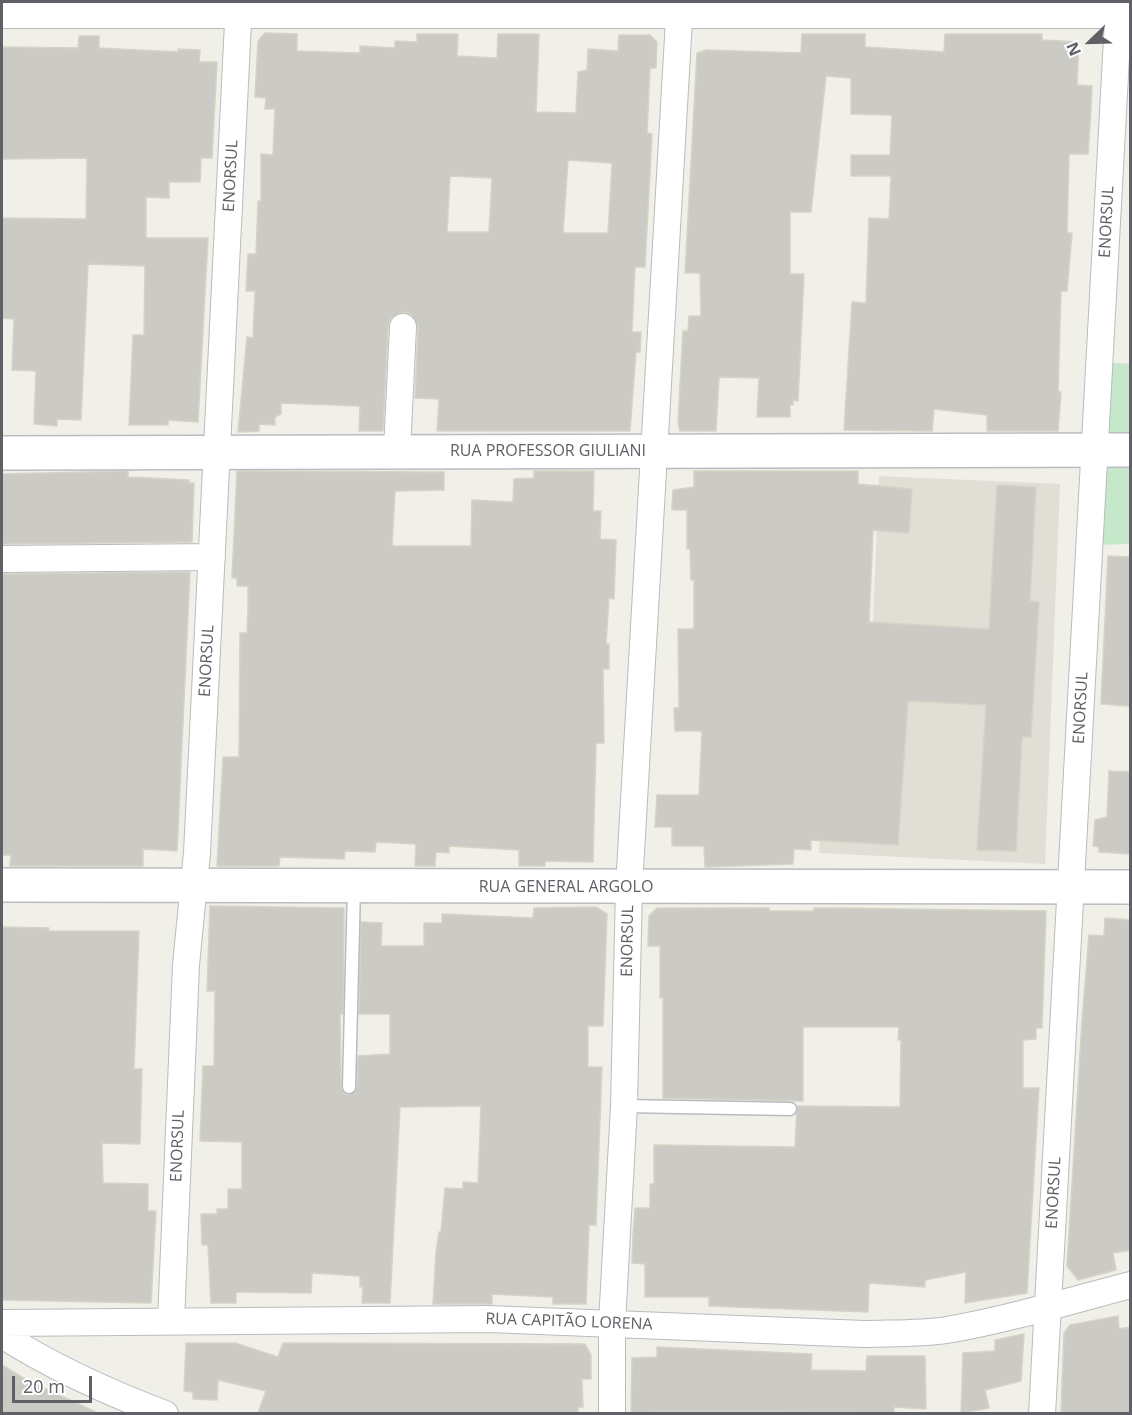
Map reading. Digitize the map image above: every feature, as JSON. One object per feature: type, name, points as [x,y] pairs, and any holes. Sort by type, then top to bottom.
[{"type":"street","points":[[2,15],[239,7],[1118,8]]},
{"type":"street","name":"ENORSUL","points":[[171,1321],[186,965],[194,887],[239,7]]},
{"type":"street","name":"ENORSUL","points":[[612,1413],[612,1323],[624,1106],[629,886],[680,8]]},
{"type":"street","name":"ENORSUL","points":[[1042,1413],[1118,8]]},
{"type":"street","points":[[397,451],[403,327]]},
{"type":"street","name":"RUA PROFESSOR GIULIANI","points":[[2,453],[1131,450]]},
{"type":"street","points":[[2,559],[212,557]]},
{"type":"street","name":"RUA GENERAL ARGOLO","points":[[2,885],[1131,887]]},
{"type":"street","name":"RUA CAPITÃO LORENA","points":[[2,1323],[489,1319],[864,1334],[945,1330],[1131,1285]]},
{"type":"street","points":[[2,1335],[45,1362],[126,1406],[165,1413]]},
{"type":"lane","points":[[349,1087],[354,887]]},
{"type":"lane","points":[[624,1106],[790,1109]]},
{"type":"shaded area","points":[[879,476],[1060,484],[1045,864],[819,853],[826,693],[870,694]]},
{"type":"green space","points":[[1103,362],[1130,364],[1130,439],[1100,439]]},
{"type":"green space","points":[[1099,463],[1130,463],[1130,544],[1095,545]]},
{"type":"building","points":[[265,33],[297,34],[297,51],[360,53],[360,46],[395,48],[395,41],[417,42],[417,34],[458,34],[457,56],[497,58],[498,34],[539,34],[536,112],[576,113],[578,72],[587,70],[588,49],[618,51],[619,35],[650,35],[657,42],[656,68],[650,68],[647,133],[652,134],[645,267],[635,267],[632,332],[641,332],[640,352],[636,352],[630,431],[437,431],[439,399],[415,398],[418,327],[412,315],[403,312],[391,318],[388,326],[383,431],[359,431],[360,406],[281,403],[281,414],[275,417],[275,425],[259,424],[259,431],[238,432],[247,337],[253,338],[255,291],[246,291],[248,254],[256,254],[258,201],[261,201],[261,154],[273,155],[275,109],[265,109],[266,98],[255,97],[258,41]],"holes":[[[568,160],[612,163],[608,233],[563,233]],[[450,176],[492,178],[489,232],[447,232]]]},
{"type":"building","points":[[802,34],[865,34],[865,47],[944,52],[945,34],[1042,34],[1042,40],[1079,42],[1077,85],[1092,86],[1091,108],[1088,154],[1069,154],[1067,233],[1072,233],[1067,291],[1061,291],[1058,392],[1061,392],[1058,431],[987,431],[987,415],[934,409],[932,431],[844,430],[852,302],[866,303],[869,218],[889,219],[891,176],[851,176],[851,155],[890,155],[892,115],[851,114],[851,78],[826,76],[811,212],[790,212],[790,274],[804,274],[798,401],[793,400],[793,405],[790,405],[790,417],[757,417],[759,378],[719,377],[716,431],[680,431],[678,422],[683,331],[688,331],[689,316],[701,316],[700,273],[685,273],[697,53],[707,50],[801,53]]},
{"type":"building","points":[[79,36],[99,36],[99,48],[178,52],[178,49],[200,50],[199,62],[217,62],[212,158],[201,158],[200,182],[169,182],[169,198],[146,197],[146,238],[208,238],[198,422],[168,420],[168,425],[129,425],[133,335],[144,335],[145,266],[88,264],[81,420],[57,419],[57,426],[34,424],[36,371],[12,370],[14,319],[2,318],[2,218],[86,219],[87,158],[2,159],[2,47],[78,48]]},
{"type":"building","points":[[128,471],[128,477],[189,480],[189,483],[194,483],[192,542],[2,544],[2,474]]},
{"type":"building","points":[[237,471],[444,472],[444,490],[395,491],[392,546],[471,546],[472,500],[513,502],[514,479],[534,478],[534,471],[594,471],[593,511],[601,511],[600,539],[616,540],[614,599],[609,598],[606,644],[609,644],[609,669],[603,669],[604,743],[596,743],[593,862],[545,861],[545,866],[519,866],[519,850],[449,846],[449,853],[436,852],[435,866],[415,866],[416,844],[376,842],[375,852],[345,851],[344,859],[280,857],[279,866],[217,866],[223,757],[239,757],[240,633],[247,633],[248,586],[237,586],[237,578],[232,578]]},
{"type":"building","points":[[694,471],[858,471],[858,484],[912,489],[909,533],[873,530],[869,622],[989,629],[997,485],[1036,487],[1030,601],[1039,602],[1031,737],[1022,737],[1016,851],[977,850],[986,705],[908,701],[898,845],[811,840],[811,850],[794,849],[793,864],[705,867],[704,846],[672,846],[672,827],[655,827],[657,795],[699,795],[702,731],[675,731],[674,708],[679,708],[678,629],[694,629],[694,580],[691,580],[690,549],[687,549],[687,510],[672,510],[673,490],[694,487]]},
{"type":"building","points":[[1108,556],[1131,557],[1129,706],[1101,704]]},
{"type":"building","points":[[190,572],[177,851],[143,849],[143,866],[10,866],[11,855],[2,855],[2,574]]},
{"type":"building","points":[[1109,771],[1131,772],[1131,854],[1099,852],[1099,847],[1093,846],[1095,820],[1107,817]]},
{"type":"building","points":[[210,906],[344,908],[343,1014],[340,1014],[341,1087],[344,1094],[349,1095],[357,1088],[358,1056],[390,1054],[390,1014],[359,1014],[361,922],[382,923],[381,946],[424,946],[424,923],[442,923],[442,914],[533,918],[534,908],[596,907],[607,914],[603,1026],[588,1026],[588,1067],[602,1067],[596,1225],[589,1225],[586,1304],[553,1304],[553,1297],[492,1294],[492,1304],[433,1304],[436,1252],[439,1232],[441,1232],[445,1188],[463,1189],[463,1182],[478,1183],[481,1106],[400,1107],[390,1303],[362,1303],[363,1286],[360,1287],[360,1276],[312,1273],[311,1293],[236,1292],[236,1303],[211,1303],[208,1245],[202,1245],[201,1214],[217,1214],[217,1209],[228,1209],[228,1189],[242,1189],[242,1142],[200,1141],[203,1066],[214,1066],[215,991],[207,991]]},
{"type":"building","points":[[657,908],[769,908],[769,911],[814,911],[814,908],[833,908],[1046,911],[1042,1028],[1036,1028],[1036,1039],[1023,1040],[1023,1088],[1039,1088],[1027,1293],[965,1303],[966,1272],[925,1280],[925,1287],[869,1283],[868,1312],[709,1306],[709,1297],[645,1297],[645,1264],[632,1263],[633,1235],[635,1208],[650,1208],[650,1184],[654,1184],[654,1145],[795,1147],[797,1106],[900,1107],[901,1040],[898,1040],[899,1027],[803,1027],[803,1101],[663,1098],[663,998],[660,998],[660,946],[648,946],[649,916]]},
{"type":"building","points":[[1105,918],[1131,920],[1131,1250],[1113,1253],[1116,1270],[1078,1280],[1067,1266],[1082,1021],[1089,935],[1104,936]]},
{"type":"building","points":[[2,927],[49,928],[48,931],[139,931],[134,1069],[142,1069],[140,1144],[102,1143],[103,1183],[148,1184],[148,1211],[156,1211],[151,1303],[2,1300]]},
{"type":"building","points":[[1118,1316],[1119,1329],[1131,1327],[1131,1413],[1061,1413],[1064,1333],[1070,1325]]},
{"type":"building","points":[[1024,1334],[1021,1381],[985,1390],[989,1408],[961,1413],[963,1353],[995,1351],[995,1340]]},
{"type":"building","points":[[186,1343],[235,1343],[278,1357],[283,1343],[585,1344],[591,1355],[591,1379],[582,1379],[583,1407],[578,1407],[578,1413],[258,1413],[266,1391],[218,1380],[217,1400],[193,1399],[193,1392],[184,1391]]},
{"type":"building","points":[[657,1347],[812,1354],[811,1370],[866,1371],[867,1356],[925,1356],[926,1409],[894,1407],[894,1413],[655,1411],[655,1413],[631,1413],[632,1358],[657,1357]]},
{"type":"building","points":[[2,1365],[25,1379],[98,1413],[2,1413]]}]
